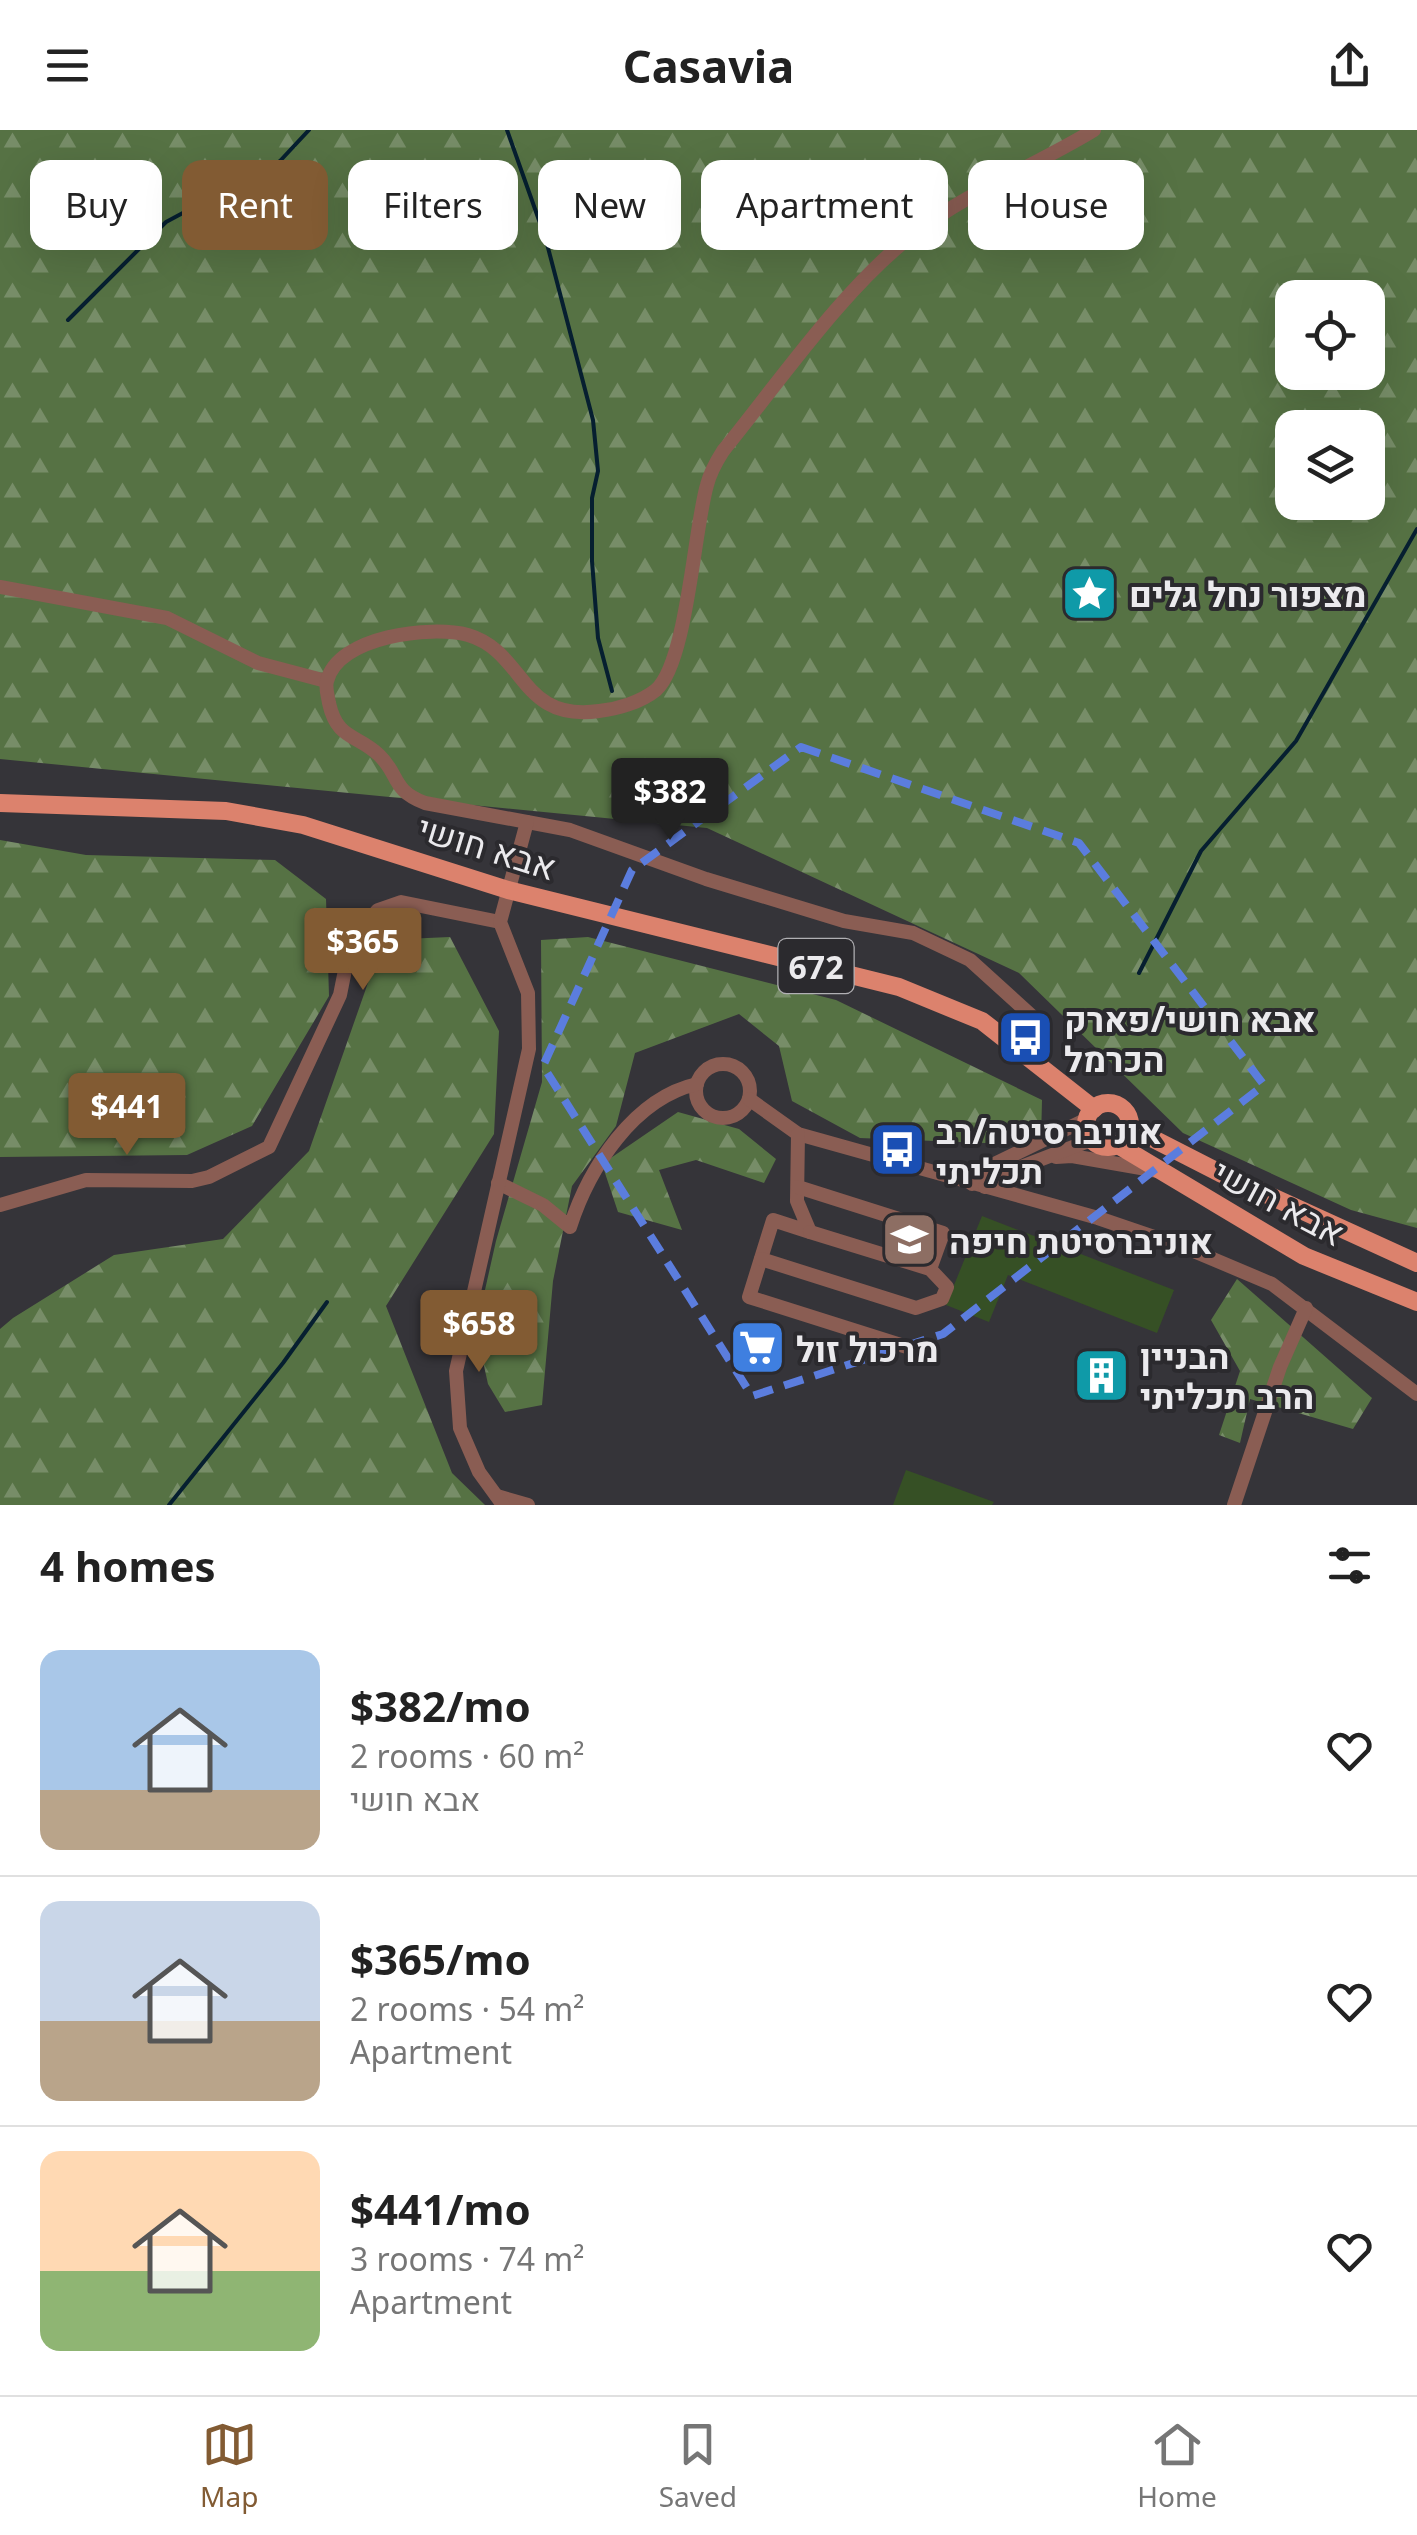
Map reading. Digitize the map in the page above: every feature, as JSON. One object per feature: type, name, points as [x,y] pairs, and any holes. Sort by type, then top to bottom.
[{"type":"main road","name":"אבא חושי","points":[[0,802],[226,810],[303,824],[508,890],[899,987],[982,1021],[1025,1052],[1090,1114],[1106,1104],[1118,1106],[1128,1114],[1130,1127],[1220,1173],[1417,1263]]},
{"type":"main road","points":[[1090,1114],[1092,1140]]},
{"type":"main road","points":[[1118,1145],[1130,1127]]},
{"type":"main road","name":"אבא חושי","points":[[1092,1140],[1106,1147],[1118,1145],[1304,1256],[1417,1302]]},
{"type":"street","points":[[1025,1052],[1035,1019],[970,960],[912,934],[844,921],[706,879],[570,830],[425,804],[412,798],[395,782],[379,755],[345,735],[338,726],[326,681],[345,655],[364,644],[401,636],[448,633],[468,635],[484,643],[536,696],[554,708],[580,714],[615,709],[653,692],[669,670],[707,484],[723,451],[881,260],[968,198],[1054,155],[1094,130]]},
{"type":"street","points":[[0,587],[167,618],[258,663],[326,681]]},
{"type":"street","points":[[528,822],[500,922],[528,993],[529,1049],[456,1371],[460,1428],[479,1472],[500,1500],[528,1505]]},
{"type":"street","points":[[0,1205],[86,1180],[192,1181],[209,1177],[270,1147],[340,995],[347,960],[361,930],[378,910],[401,902],[500,922]]},
{"type":"street","points":[[717,1065],[735,1067],[748,1080],[749,1099],[732,1116],[715,1117],[698,1100],[698,1084],[708,1069],[717,1065]]},
{"type":"street","points":[[498,1183],[543,1205],[570,1227],[588,1181],[626,1130],[658,1099],[680,1087],[698,1084]]},
{"type":"street","points":[[749,1099],[798,1134],[1098,1218],[1272,1284],[1417,1394]]},
{"type":"street","points":[[930,1172],[988,1167],[1090,1114]]},
{"type":"street","points":[[798,1134],[797,1201],[810,1232]]},
{"type":"street","points":[[978,1186],[1092,1140]]},
{"type":"street","points":[[1046,1157],[1072,1156],[1160,1171]]},
{"type":"street","points":[[978,1186],[988,1167]]},
{"type":"street","points":[[798,1188],[943,1233],[930,1270]]},
{"type":"street","points":[[761,1260],[916,1308],[942,1299],[947,1287],[930,1270],[773,1220],[749,1297],[907,1348]]},
{"type":"street","points":[[1234,1505],[1280,1367],[1306,1308]]},
{"type":"highlighted area","points":[[801,747],[1079,843],[1264,1085],[943,1334],[752,1396],[543,1066],[632,870]]},
{"type":"green space","points":[[0,130],[1417,130],[1417,1228],[1351,1210],[1183,1133],[1019,973],[707,828],[0,759]]},
{"type":"green space","points":[[0,840],[86,855],[275,860],[326,899],[329,996],[252,1126],[187,1155],[0,1157]]},
{"type":"green space","points":[[450,937],[499,1031],[494,1134],[386,1306],[452,1473],[485,1505],[0,1505],[0,1329],[114,1255],[223,1239],[309,1151],[383,940]]},
{"type":"green space","points":[[588,937],[836,1000],[1042,1100],[1041,1140],[985,1143],[860,1138],[792,1101],[779,1046],[739,1014],[635,1053],[616,1126],[572,1186],[553,1281],[542,1405],[505,1412],[488,1384],[476,1330],[496,1241],[542,1082],[541,940]]},
{"type":"green space","points":[[678,1112],[739,1129],[776,1159],[764,1183],[696,1160],[659,1170],[682,1230],[618,1212],[602,1164]]},
{"type":"green space","points":[[982,1216],[1174,1290],[1157,1333],[1008,1275],[989,1322],[946,1305]]},
{"type":"green space","points":[[1237,1279],[1372,1398],[1353,1429],[1250,1399],[1240,1443],[1219,1435],[1240,1371],[1211,1320]]},
{"type":"green space","points":[[906,1470],[994,1502],[893,1505]]},
{"type":"waterway","points":[[68,320],[166,222],[280,161],[309,130]]},
{"type":"waterway","points":[[507,130],[546,240],[593,420],[598,471],[592,498],[592,561],[598,638],[612,691]]},
{"type":"waterway","points":[[1139,973],[1201,851],[1296,741],[1417,529]]},
{"type":"waterway","points":[[169,1505],[327,1302]]},
{"type":"place","name":"מצפור נחל גלים","points":[[1090,593]]},
{"type":"place","name":"אבא חושי/פארק הכרמל","points":[[1025,1038]]},
{"type":"place","name":"אוניברסיטה/רב תכליתי","points":[[897,1150]]},
{"type":"place","name":"אוניברסיטת חיפה","points":[[910,1240]]},
{"type":"place","name":"מרכול זול","points":[[757,1348]]},
{"type":"place","name":"הבניין הרב תכליתי","points":[[1101,1375]]}]
